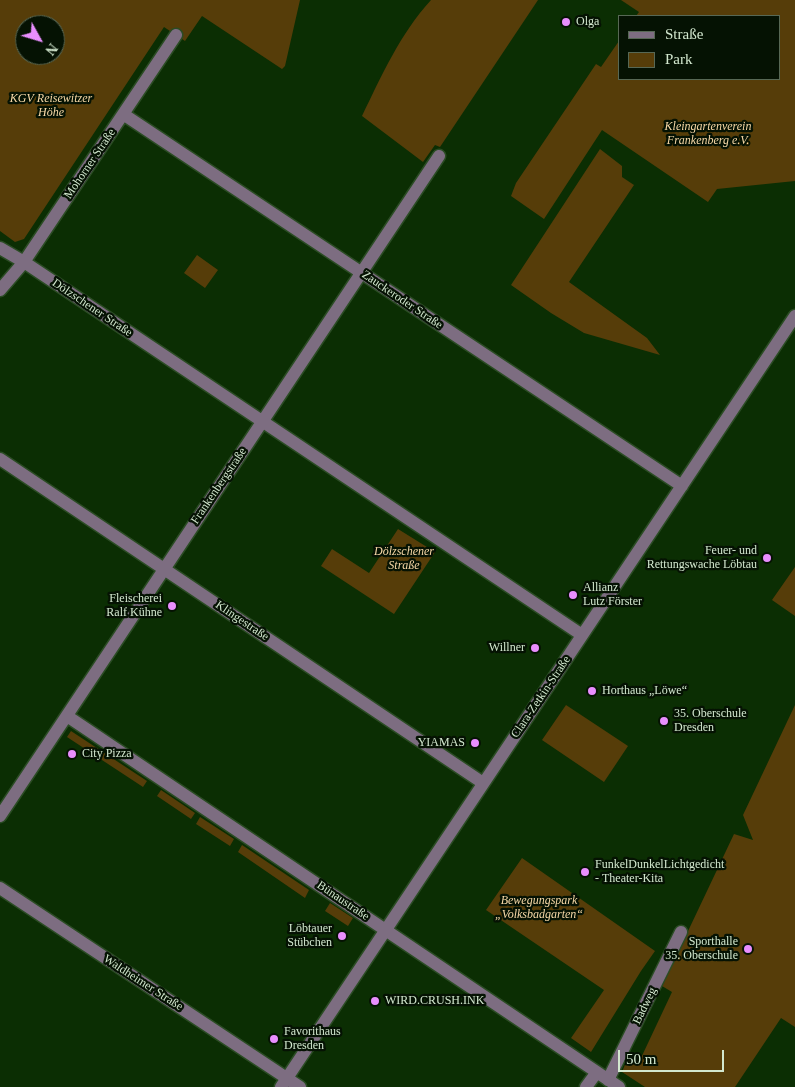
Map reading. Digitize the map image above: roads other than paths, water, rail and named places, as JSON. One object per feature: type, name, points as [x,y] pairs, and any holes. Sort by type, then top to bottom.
[{"type":"street","name":"Mohorner Straße","points":[[0,290],[24,262],[176,35]]},
{"type":"street","name":"Zauckeroder Straße","points":[[123,114],[682,486]]},
{"type":"street","name":"Frankenbergstraße","points":[[0,816],[439,156]]},
{"type":"street","name":"Dölzschener Straße","points":[[0,248],[24,262],[582,635]]},
{"type":"street","name":"Clara-Zetkin-Straße","points":[[284,1082],[795,316]]},
{"type":"street","name":"Klingestraße","points":[[0,459],[483,783]]},
{"type":"street","name":"Bünaustraße","points":[[66,716],[614,1083]]},
{"type":"street","name":"Waldheimer Straße","points":[[0,888],[284,1082],[300,1087]]},
{"type":"street","name":"Badweg","points":[[614,1083],[681,932]]},
{"type":"street","points":[[586,1087],[596,1072]]},
{"type":"place","name":"Olga","points":[[566,22]]},
{"type":"place","name":"Feuer- und Rettungswache Löbtau","points":[[767,558]]},
{"type":"place","name":"Allianz Lutz Förster","points":[[573,595]]},
{"type":"place","name":"Fleischerei Ralf Kühne","points":[[172,606]]},
{"type":"place","name":"Willner","points":[[535,648]]},
{"type":"place","name":"Horthaus „Löwe“","points":[[592,691]]},
{"type":"place","name":"35. Oberschule Dresden","points":[[664,721]]},
{"type":"place","name":"YIAMAS","points":[[475,743]]},
{"type":"place","name":"City Pizza","points":[[72,754]]},
{"type":"place","name":"FunkelDunkelLichtgedicht - Theater-Kita","points":[[585,872]]},
{"type":"place","name":"Löbtauer Stübchen","points":[[342,936]]},
{"type":"place","name":"Sporthalle 35. Oberschule","points":[[748,949]]},
{"type":"place","name":"WIRD.CRUSH.INK","points":[[375,1001]]},
{"type":"place","name":"Favorithaus Dresden","points":[[274,1039]]},
{"type":"park label","name":"KGV Reisewitzer Höhe","points":[[51,106]]},
{"type":"park label","name":"Kleingartenverein Frankenberg e.V.","points":[[708,134]]},
{"type":"park label","name":"Bewegungspark „Volksbadgarten“","points":[[539,908]]}]
